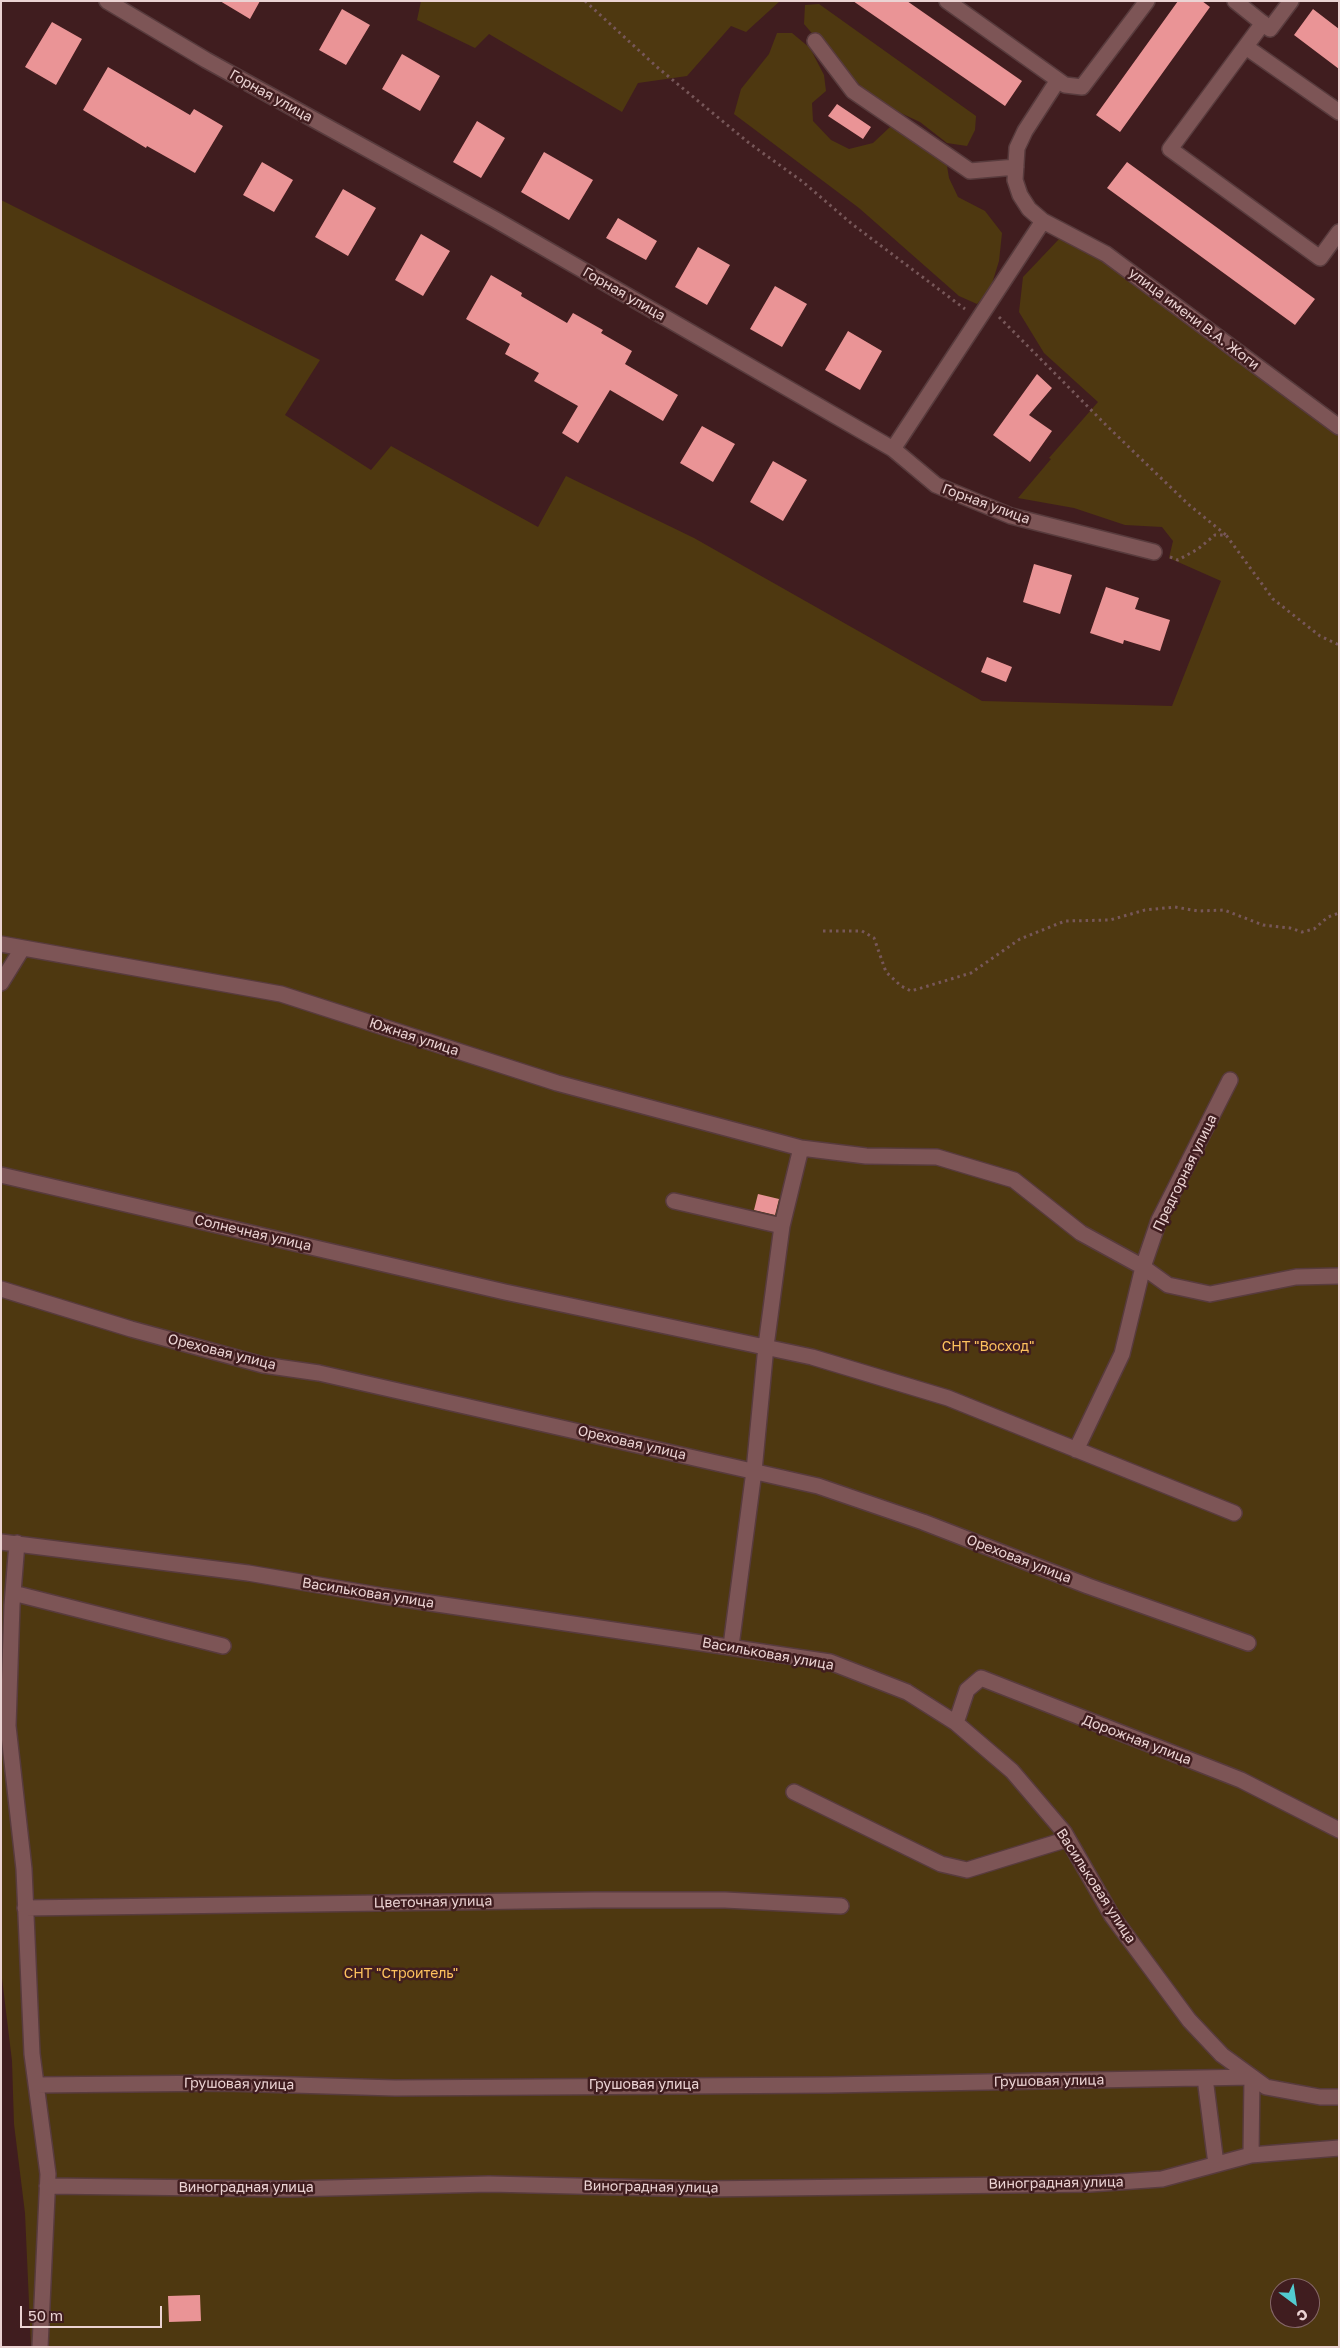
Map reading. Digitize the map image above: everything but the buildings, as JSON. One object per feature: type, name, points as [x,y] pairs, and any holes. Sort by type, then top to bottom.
[{"type":"street","name":"Горная улица","points":[[107,1],[206,60],[496,220],[894,449],[936,485],[1011,516],[1154,552]]},
{"type":"street","points":[[947,1],[1065,85],[1082,87],[1148,1]]},
{"type":"street","points":[[1235,1],[1270,29],[1292,1]]},
{"type":"street","points":[[1263,23],[1170,150],[1320,258],[1339,232]]},
{"type":"street","points":[[815,41],[853,91],[970,171],[1016,167]]},
{"type":"street","points":[[1246,46],[1339,112]]},
{"type":"street","name":"улица имени В.А. Жоги","points":[[1058,80],[1025,131],[1017,148],[1015,180],[1020,196],[1029,209],[1043,221],[1106,254],[1339,427]]},
{"type":"street","points":[[894,449],[1043,221]]},
{"type":"street","points":[[1,944],[22,948],[1,983]]},
{"type":"street","name":"Южная улица","points":[[22,948],[281,994],[557,1083],[801,1148]]},
{"type":"street","name":"Предгорная улица","points":[[1076,1450],[1122,1354],[1143,1267],[1159,1220],[1230,1080]]},
{"type":"street","points":[[730,1646],[754,1471],[766,1346],[782,1226],[801,1148],[866,1156],[937,1157],[1014,1180],[1081,1233],[1143,1267],[1168,1285],[1210,1294],[1296,1277],[1339,1276]]},
{"type":"street","name":"Солнечная улица","points":[[1,1175],[505,1292],[812,1357],[948,1398],[1234,1513]]},
{"type":"street","points":[[674,1201],[782,1226]]},
{"type":"street","name":"Ореховая улица","points":[[1,1289],[131,1329],[264,1365],[319,1373],[818,1486],[923,1522],[1088,1586],[1248,1643]]},
{"type":"street","name":"Васильковая улица","points":[[1,1542],[248,1573],[383,1596],[830,1662],[907,1692],[956,1723],[1012,1771],[1068,1839],[1112,1916],[1189,2020],[1222,2055],[1266,2087],[1320,2097],[1339,2098]]},
{"type":"street","points":[[17,1544],[13,1593],[8,1726],[24,1870],[32,2054],[48,2174],[40,2347]]},
{"type":"street","points":[[13,1593],[223,1646]]},
{"type":"street","name":"Дорожная улица","points":[[956,1723],[967,1690],[981,1678],[1241,1780],[1339,1830]]},
{"type":"street","points":[[794,1792],[942,1864],[967,1870],[1068,1839]]},
{"type":"street","name":"Цветочная улица","points":[[25,1908],[594,1900],[725,1900],[841,1906]]},
{"type":"street","points":[[1252,2077],[1251,2155],[1339,2148]]},
{"type":"street","name":"Грушовая улица","points":[[36,2085],[226,2083],[396,2088],[828,2085],[1252,2077]]},
{"type":"street","points":[[1205,2078],[1216,2164]]},
{"type":"street","name":"Виноградная улица","points":[[47,2186],[289,2190],[489,2184],[703,2189],[1090,2184],[1162,2179],[1251,2155]]},
{"type":"path","points":[[585,1],[657,67],[749,144],[803,182],[852,224],[979,320]]},
{"type":"path","points":[[989,305],[1107,426],[1188,504],[1226,535],[1273,599],[1320,636],[1339,645]]},
{"type":"path","points":[[1154,552],[1178,560],[1198,549],[1215,535],[1226,535]]},
{"type":"path","points":[[823,931],[862,932],[874,938],[886,972],[901,986],[911,991],[971,973],[1020,938],[1065,922],[1110,920],[1145,910],[1175,907],[1198,911],[1224,910],[1263,925],[1290,928],[1302,932],[1314,930],[1328,917],[1339,913]]},
{"type":"green space","points":[[421,1],[780,1],[746,32],[731,26],[687,76],[638,83],[622,112],[489,34],[475,48],[417,20]]},
{"type":"green space","points":[[819,4],[976,116],[975,130],[967,146],[947,143],[920,122],[877,102],[834,59],[804,24],[805,5]]},
{"type":"green space","points":[[777,33],[792,33],[810,48],[824,75],[826,91],[812,103],[813,121],[831,140],[849,149],[873,143],[890,127],[924,146],[947,166],[949,178],[958,197],[985,211],[1002,233],[999,261],[990,290],[977,304],[959,296],[859,208],[734,114],[741,89],[769,54]]},
{"type":"green space","points":[[1,200],[320,360],[285,415],[371,470],[391,446],[538,527],[566,476],[694,538],[982,701],[1172,706],[1221,581],[1169,558],[1173,541],[1162,527],[1125,525],[1074,508],[1018,498],[1051,459],[1049,458],[1098,402],[1044,353],[1019,312],[1023,277],[1060,238],[1088,251],[1113,267],[1339,433],[1339,2347],[40,2347],[48,2174],[10,1657],[1,1655]]},
{"type":"green space","points":[[1,1661],[5,1662],[43,2174],[36,2347],[31,2347],[25,2213],[14,2124],[12,2061],[1,1970]]},
{"type":"park label","name":"СНТ \"Восход\"","points":[[988,1347]]},
{"type":"park label","name":"СНТ \"Строитель\"","points":[[401,1974]]}]
